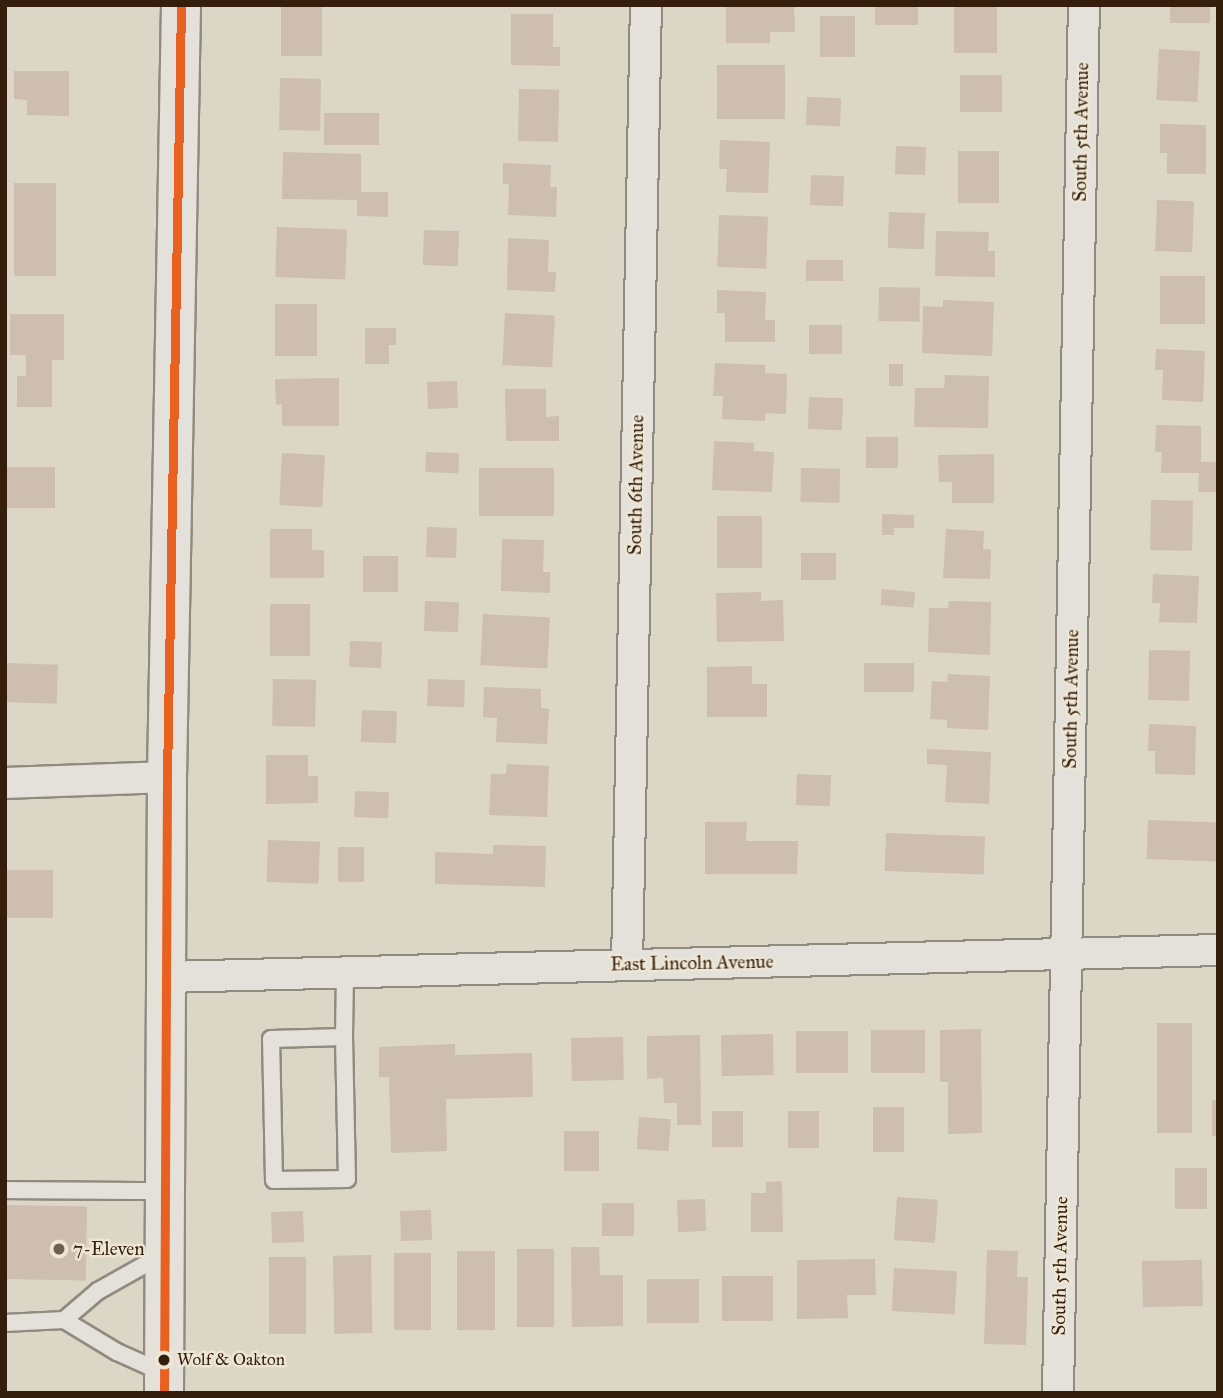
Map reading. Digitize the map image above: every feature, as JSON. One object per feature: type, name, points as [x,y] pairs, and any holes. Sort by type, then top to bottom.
[{"type":"main road","points":[[164,1383],[167,777],[181,5]]},
{"type":"street","name":"South 6th Avenue","points":[[627,965],[646,5]]},
{"type":"street","name":"South 5th Avenue","points":[[1058,1393],[1084,5]]},
{"type":"street","points":[[5,783],[167,777]]},
{"type":"street","name":"East Lincoln Avenue","points":[[167,977],[1218,950]]},
{"type":"lane","points":[[344,1037],[271,1039],[274,1180],[347,1179],[345,972]]},
{"type":"lane","points":[[5,1190],[166,1191]]},
{"type":"lane","points":[[64,1320],[98,1291],[166,1253]]},
{"type":"lane","points":[[5,1323],[64,1320],[164,1383]]},
{"type":"building","points":[[281,5],[322,5],[322,56],[281,56]]},
{"type":"building","points":[[726,5],[794,5],[795,32],[770,32],[770,43],[726,43]]},
{"type":"building","points":[[875,5],[918,5],[918,25],[875,25]]},
{"type":"building","points":[[954,5],[997,5],[997,53],[954,53]]},
{"type":"building","points":[[1170,5],[1210,5],[1210,23],[1170,23]]},
{"type":"building","points":[[511,14],[553,14],[553,47],[560,47],[560,66],[511,65]]},
{"type":"building","points":[[820,16],[855,16],[855,57],[820,57]]},
{"type":"building","points":[[1159,49],[1200,51],[1197,102],[1156,100]]},
{"type":"building","points":[[717,65],[785,65],[785,119],[717,119]]},
{"type":"building","points":[[14,71],[69,71],[69,116],[27,115],[27,100],[14,99]]},
{"type":"building","points":[[960,75],[1002,75],[1002,112],[960,112]]},
{"type":"building","points":[[280,78],[321,79],[320,131],[279,130]]},
{"type":"building","points":[[519,89],[559,90],[558,142],[518,141]]},
{"type":"building","points":[[807,97],[841,98],[840,126],[806,125]]},
{"type":"building","points":[[324,113],[379,113],[379,145],[324,145]]},
{"type":"building","points":[[1160,124],[1206,125],[1206,174],[1167,174],[1167,153],[1160,153]]},
{"type":"building","points":[[720,140],[770,142],[768,193],[726,192],[727,169],[719,169]]},
{"type":"building","points":[[896,146],[926,147],[925,175],[895,174]]},
{"type":"building","points":[[958,151],[999,151],[999,203],[958,203]]},
{"type":"building","points":[[283,152],[361,154],[361,192],[388,192],[388,217],[357,216],[357,200],[282,199]]},
{"type":"building","points":[[503,163],[551,165],[550,187],[557,187],[556,217],[508,215],[509,184],[503,184]]},
{"type":"building","points":[[811,175],[844,176],[843,206],[810,205]]},
{"type":"building","points":[[14,183],[56,183],[56,276],[14,276]]},
{"type":"building","points":[[1157,200],[1194,201],[1192,252],[1155,251]]},
{"type":"building","points":[[889,212],[925,213],[924,249],[888,248]]},
{"type":"building","points":[[719,215],[768,217],[766,269],[717,267]]},
{"type":"building","points":[[277,227],[347,229],[345,279],[275,277]]},
{"type":"building","points":[[424,230],[459,231],[458,266],[423,265]]},
{"type":"building","points":[[936,231],[989,232],[988,251],[995,251],[995,277],[935,276]]},
{"type":"building","points":[[508,238],[549,240],[548,272],[556,272],[555,292],[507,290]]},
{"type":"building","points":[[806,260],[843,260],[843,281],[806,281]]},
{"type":"building","points":[[1160,276],[1205,276],[1205,324],[1160,324]]},
{"type":"building","points":[[879,287],[920,288],[919,322],[878,321]]},
{"type":"building","points":[[717,290],[766,292],[765,320],[775,320],[775,342],[725,342],[725,313],[717,313]]},
{"type":"building","points":[[943,300],[994,302],[992,356],[922,353],[923,306],[943,307]]},
{"type":"building","points":[[275,304],[317,304],[317,356],[275,356]]},
{"type":"building","points":[[505,313],[555,316],[552,368],[502,365]]},
{"type":"building","points":[[10,314],[64,314],[64,360],[52,360],[52,407],[17,407],[17,376],[26,376],[26,355],[10,355]]},
{"type":"building","points":[[809,325],[842,325],[842,354],[809,354]]},
{"type":"building","points":[[365,328],[396,328],[396,345],[389,345],[389,364],[365,364]]},
{"type":"building","points":[[1156,349],[1205,351],[1203,402],[1162,400],[1163,370],[1155,370]]},
{"type":"building","points":[[715,363],[765,365],[765,373],[787,374],[786,414],[765,413],[765,421],[722,419],[723,396],[713,396]]},
{"type":"building","points":[[889,364],[903,364],[903,386],[889,386]]},
{"type":"building","points":[[945,375],[989,376],[988,428],[914,427],[915,388],[944,388]]},
{"type":"building","points":[[339,378],[339,426],[282,426],[282,404],[276,405],[275,379]]},
{"type":"building","points":[[457,381],[458,408],[428,409],[427,382]]},
{"type":"building","points":[[505,389],[546,389],[546,417],[559,416],[559,441],[506,441]]},
{"type":"building","points":[[809,397],[843,398],[842,430],[808,429]]},
{"type":"building","points":[[1156,425],[1201,426],[1201,462],[1218,462],[1218,492],[1198,492],[1199,473],[1161,473],[1162,452],[1155,452]]},
{"type":"building","points":[[866,437],[898,437],[898,468],[866,468]]},
{"type":"building","points":[[714,441],[754,443],[754,451],[774,452],[772,492],[712,490]]},
{"type":"building","points":[[426,452],[459,453],[458,473],[425,472]]},
{"type":"building","points":[[282,453],[325,455],[322,507],[279,505]]},
{"type":"building","points":[[994,454],[994,503],[952,503],[952,482],[939,482],[938,455]]},
{"type":"building","points":[[5,467],[55,467],[55,508],[5,508]]},
{"type":"building","points":[[479,468],[554,468],[554,516],[479,516]]},
{"type":"building","points":[[801,468],[840,469],[839,503],[800,502]]},
{"type":"building","points":[[1151,500],[1193,501],[1192,551],[1150,550]]},
{"type":"building","points":[[882,514],[914,515],[914,528],[894,528],[894,535],[882,535]]},
{"type":"building","points":[[717,516],[762,516],[762,568],[717,568]]},
{"type":"building","points":[[427,527],[457,528],[456,558],[426,557]]},
{"type":"building","points":[[270,529],[312,529],[312,550],[324,550],[324,578],[270,578]]},
{"type":"building","points":[[946,529],[984,531],[983,549],[991,550],[990,579],[943,578]]},
{"type":"building","points":[[502,539],[544,540],[543,572],[550,572],[550,593],[501,591]]},
{"type":"building","points":[[801,553],[836,553],[836,580],[801,580]]},
{"type":"building","points":[[363,556],[398,556],[398,592],[363,592]]},
{"type":"building","points":[[1153,574],[1199,576],[1197,623],[1159,622],[1160,603],[1152,603]]},
{"type":"building","points":[[882,589],[915,592],[913,608],[881,605]]},
{"type":"building","points":[[761,592],[761,601],[783,600],[784,641],[717,642],[716,593]]},
{"type":"building","points":[[425,601],[459,602],[458,632],[424,631]]},
{"type":"building","points":[[949,601],[991,602],[990,655],[928,652],[929,608],[948,608]]},
{"type":"building","points":[[270,604],[310,604],[310,656],[270,656]]},
{"type":"building","points":[[483,614],[550,618],[547,668],[480,665]]},
{"type":"building","points":[[350,641],[382,642],[381,668],[349,667]]},
{"type":"building","points":[[1149,650],[1190,651],[1189,701],[1148,700]]},
{"type":"building","points":[[5,663],[58,665],[57,704],[5,702]]},
{"type":"building","points":[[864,663],[914,663],[914,692],[864,692]]},
{"type":"building","points":[[752,666],[752,684],[767,684],[767,717],[707,717],[707,667]]},
{"type":"building","points":[[948,674],[990,676],[988,730],[947,728],[947,720],[930,719],[932,681],[947,682]]},
{"type":"building","points":[[273,679],[316,680],[315,727],[272,726]]},
{"type":"building","points":[[428,679],[465,680],[464,707],[427,706]]},
{"type":"building","points":[[484,687],[541,689],[541,708],[549,709],[547,744],[496,742],[497,718],[483,717]]},
{"type":"building","points":[[362,710],[397,711],[396,743],[361,742]]},
{"type":"building","points":[[1149,724],[1196,726],[1195,775],[1155,774],[1155,751],[1148,751]]},
{"type":"building","points":[[927,749],[991,752],[989,804],[945,802],[947,765],[927,764]]},
{"type":"building","points":[[266,755],[308,755],[308,776],[318,776],[318,803],[266,804]]},
{"type":"building","points":[[507,764],[549,766],[547,817],[489,815],[491,774],[506,774]]},
{"type":"building","points":[[797,774],[831,775],[830,806],[796,805]]},
{"type":"building","points":[[355,791],[389,792],[388,818],[354,817]]},
{"type":"building","points":[[1148,820],[1218,822],[1217,861],[1147,859]]},
{"type":"building","points":[[705,822],[747,822],[746,841],[798,841],[797,874],[705,874]]},
{"type":"building","points":[[886,833],[985,836],[984,874],[885,871]]},
{"type":"building","points":[[268,840],[320,842],[319,884],[267,882]]},
{"type":"building","points":[[493,845],[546,846],[545,887],[435,884],[435,852],[493,854]]},
{"type":"building","points":[[338,847],[364,847],[364,882],[338,882]]},
{"type":"building","points":[[5,870],[53,870],[53,918],[5,918]]},
{"type":"building","points":[[1157,1023],[1192,1023],[1192,1133],[1157,1133]]},
{"type":"building","points":[[981,1029],[982,1133],[948,1134],[948,1082],[940,1082],[940,1030]]},
{"type":"building","points":[[871,1030],[925,1030],[925,1073],[871,1073]]},
{"type":"building","points":[[796,1031],[848,1031],[848,1073],[796,1073]]},
{"type":"building","points":[[773,1034],[774,1075],[722,1076],[721,1035]]},
{"type":"building","points":[[700,1035],[701,1125],[677,1125],[677,1103],[664,1103],[663,1078],[647,1079],[647,1036]]},
{"type":"building","points":[[623,1037],[624,1080],[572,1081],[571,1038]]},
{"type":"building","points":[[455,1044],[455,1055],[532,1053],[533,1097],[446,1099],[447,1151],[391,1153],[389,1077],[379,1077],[379,1047]]},
{"type":"building","points":[[1212,1100],[1218,1100],[1218,1136],[1212,1136]]},
{"type":"building","points":[[873,1107],[904,1107],[904,1152],[873,1152]]},
{"type":"building","points":[[712,1111],[743,1111],[743,1147],[712,1147]]},
{"type":"building","points":[[788,1111],[819,1111],[819,1148],[788,1148]]},
{"type":"building","points":[[639,1117],[671,1119],[669,1151],[637,1149]]},
{"type":"building","points":[[564,1131],[599,1131],[599,1171],[564,1171]]},
{"type":"building","points":[[1175,1168],[1207,1168],[1207,1209],[1175,1209]]},
{"type":"building","points":[[782,1181],[783,1232],[751,1232],[751,1193],[766,1193],[766,1182]]},
{"type":"building","points":[[897,1197],[938,1200],[935,1243],[894,1240]]},
{"type":"building","points":[[705,1199],[706,1231],[678,1232],[677,1200]]},
{"type":"building","points":[[602,1203],[634,1203],[634,1236],[602,1236]]},
{"type":"building","points":[[5,1205],[87,1206],[86,1280],[5,1279]]},
{"type":"building","points":[[431,1210],[432,1240],[401,1241],[400,1211]]},
{"type":"building","points":[[303,1211],[304,1242],[272,1243],[271,1212]]},
{"type":"building","points":[[571,1247],[599,1247],[600,1275],[623,1275],[623,1326],[572,1327]]},
{"type":"building","points":[[517,1249],[554,1249],[554,1327],[517,1327]]},
{"type":"building","points":[[987,1250],[1018,1251],[1017,1277],[1028,1277],[1026,1345],[984,1344]]},
{"type":"building","points":[[457,1251],[495,1251],[495,1330],[457,1330]]},
{"type":"building","points":[[394,1253],[431,1253],[431,1330],[394,1330]]},
{"type":"building","points":[[371,1255],[372,1333],[334,1334],[333,1256]]},
{"type":"building","points":[[269,1257],[306,1257],[306,1334],[269,1334]]},
{"type":"building","points":[[875,1259],[876,1295],[847,1295],[848,1318],[797,1319],[797,1260]]},
{"type":"building","points":[[1202,1260],[1203,1306],[1143,1307],[1142,1261]]},
{"type":"building","points":[[894,1268],[957,1271],[955,1314],[892,1311]]},
{"type":"building","points":[[722,1276],[773,1276],[773,1321],[722,1321]]},
{"type":"building","points":[[647,1279],[699,1279],[699,1323],[647,1323]]},
{"type":"transit line","points":[[164,1393],[167,777],[181,5]]},
{"type":"place","name":"7-Eleven","points":[[59,1249]]},
{"type":"place","name":"Wolf & Oakton","points":[[164,1360]]}]
